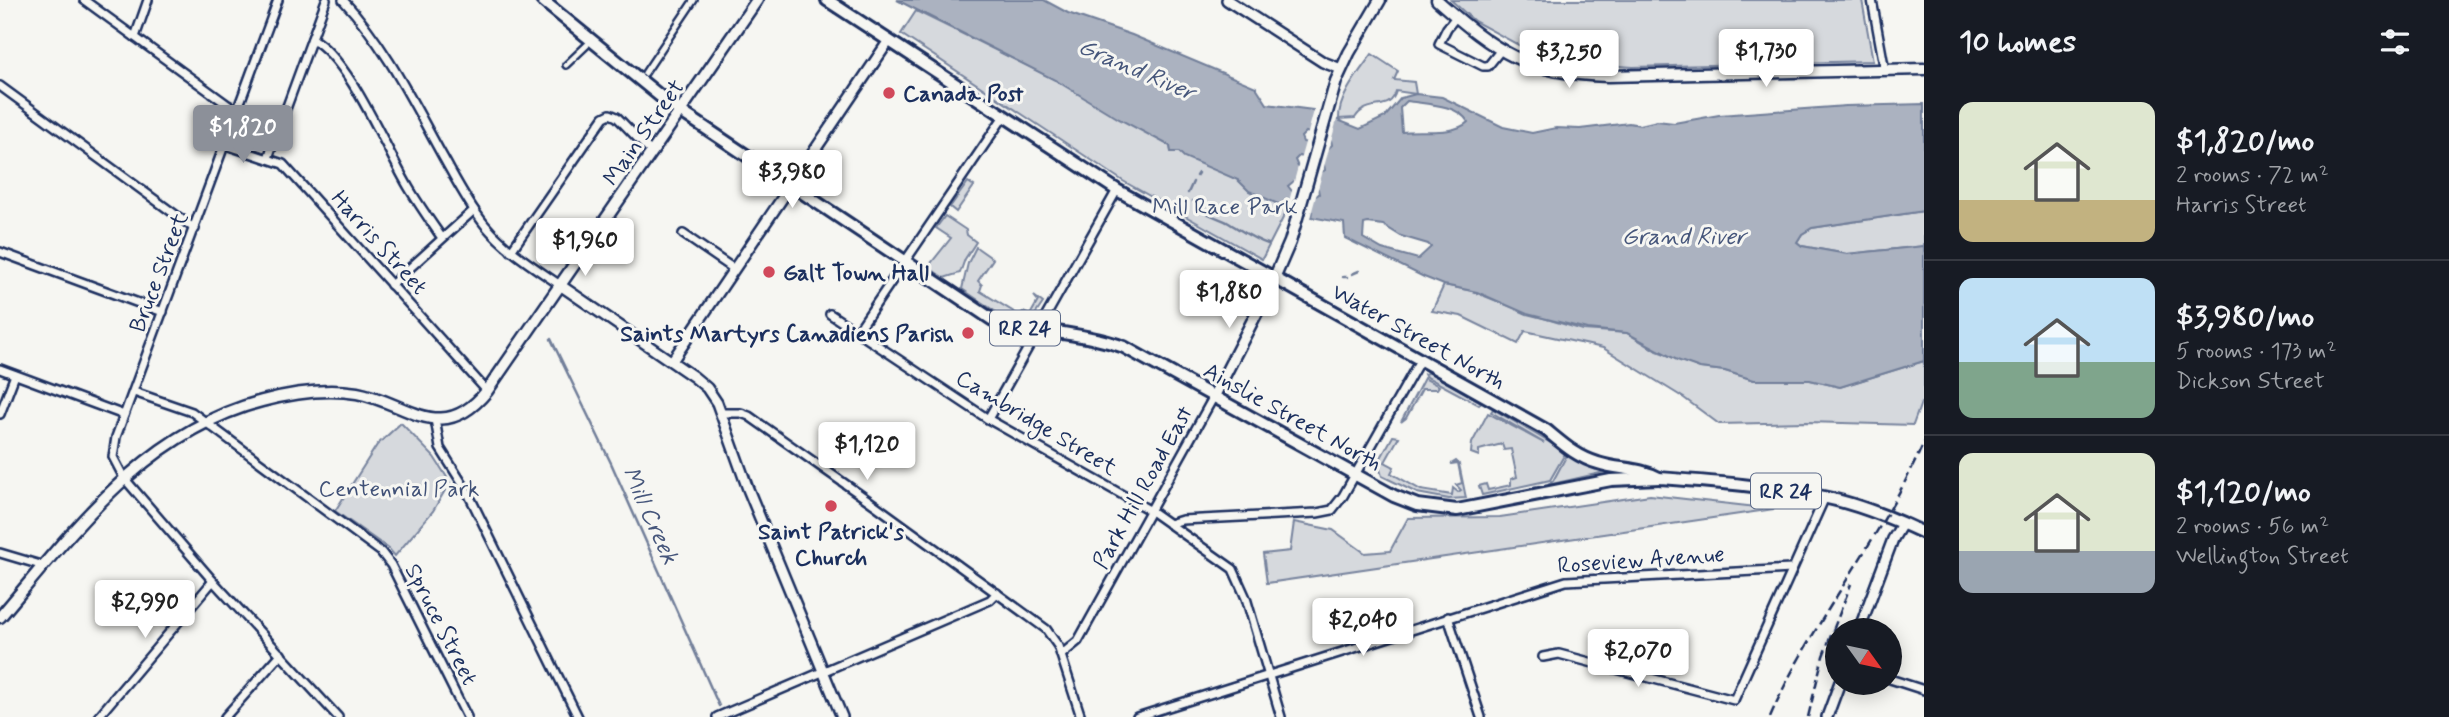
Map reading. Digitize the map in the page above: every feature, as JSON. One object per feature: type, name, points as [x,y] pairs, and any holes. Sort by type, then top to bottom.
[{"type":"main road","name":"RR 24","points":[[541,0],[639,81],[681,111]]},
{"type":"main road","name":"Main Street","points":[[435,419],[467,410],[487,391],[757,0]]},
{"type":"main road","name":"Water Street North","points":[[827,0],[1117,190],[1546,430],[1578,454],[1599,464],[1644,470],[1658,478],[1825,497],[1869,510],[1924,533]]},
{"type":"main road","name":"Park Hill Road East","points":[[1213,396],[1274,279],[1297,216],[1341,69],[1380,0]]},
{"type":"main road","points":[[1437,0],[1500,51],[1549,71],[1572,75],[1924,69]]},
{"type":"main road","name":"Ainslie Street North","points":[[681,111],[993,320],[1099,339],[1124,347],[1354,475],[1417,505],[1439,510],[1457,510],[1611,480],[1658,478]]},
{"type":"main road","points":[[0,617],[91,510],[124,478],[167,445],[204,422],[264,400],[335,391],[361,394],[418,416],[435,419]]},
{"type":"street","points":[[84,0],[228,106],[239,111]]},
{"type":"street","points":[[135,37],[148,0]]},
{"type":"street","name":"Bruce Street","points":[[124,478],[116,467],[112,451],[278,0]]},
{"type":"street","points":[[268,158],[326,0]]},
{"type":"street","points":[[343,0],[374,37],[474,210],[492,233],[511,251],[707,388],[721,413],[748,489],[842,717]]},
{"type":"street","points":[[645,73],[695,0]]},
{"type":"street","points":[[1227,0],[1323,62],[1341,69]]},
{"type":"street","points":[[1872,0],[1885,71]]},
{"type":"street","points":[[1456,17],[1447,27],[1439,44],[1483,66],[1488,65],[1500,51]]},
{"type":"street","points":[[312,39],[337,62],[410,190],[442,238]]},
{"type":"street","points":[[672,361],[888,41]]},
{"type":"street","points":[[566,65],[587,46]]},
{"type":"street","points":[[0,86],[195,229]]},
{"type":"street","points":[[511,251],[604,117],[610,114],[617,117],[651,152]]},
{"type":"street","points":[[857,332],[1004,116]]},
{"type":"street","name":"Harris Street","points":[[226,145],[283,164],[487,391]]},
{"type":"street","points":[[988,419],[1117,190]]},
{"type":"street","points":[[391,285],[474,210]]},
{"type":"street","points":[[683,234],[734,269]]},
{"type":"street","points":[[0,252],[163,312]]},
{"type":"street","name":"Cambridge Street","points":[[830,314],[988,419],[1151,511],[1233,569],[1246,597],[1281,717]]},
{"type":"street","points":[[1170,524],[1182,520],[1332,510],[1343,496],[1420,360]]},
{"type":"street","points":[[0,369],[124,415]]},
{"type":"street","points":[[0,414],[15,375]]},
{"type":"street","name":"Spruce Street","points":[[134,392],[191,412],[387,558],[467,717]]},
{"type":"street","name":"Park Hill Road East","points":[[1061,654],[1079,641],[1213,396]]},
{"type":"street","points":[[721,413],[741,413],[748,416],[1049,632],[1061,654],[1081,717]]},
{"type":"street","points":[[435,419],[440,448],[467,491],[578,717]]},
{"type":"street","points":[[124,478],[213,581],[338,717]]},
{"type":"street","points":[[1543,657],[1559,654],[1734,700],[1825,497]]},
{"type":"street","points":[[1863,618],[1893,539],[1902,524]]},
{"type":"street","points":[[0,553],[44,566]]},
{"type":"street","name":"Roseview Avenue","points":[[1137,717],[1554,583],[1575,579],[1791,569]]},
{"type":"street","points":[[99,717],[213,581]]},
{"type":"street","points":[[717,717],[990,600],[997,593]]},
{"type":"street","points":[[1448,617],[1481,717]]},
{"type":"street","points":[[225,717],[281,654]]},
{"type":"street","points":[[1902,683],[1924,690]]},
{"type":"street","points":[[1827,717],[1835,695]]},
{"type":"green space","points":[[1451,0],[1862,0],[1873,61],[1633,67],[1548,61],[1474,21]]},
{"type":"green space","name":"Mill Race Park","points":[[916,11],[1056,80],[1170,146],[1171,151],[1179,152],[1238,180],[1249,191],[1284,205],[1285,214],[1262,259],[1123,181],[901,34]]},
{"type":"green space","points":[[1372,54],[1398,71],[1394,80],[1414,82],[1416,94],[1396,91],[1387,103],[1368,108],[1355,118],[1339,119],[1346,93]]},
{"type":"green space","points":[[968,182],[974,186],[956,212],[950,207]]},
{"type":"green space","points":[[1924,211],[1924,246],[1847,254],[1802,246],[1797,242],[1802,234],[1812,228]]},
{"type":"green space","points":[[945,216],[966,230],[967,235],[976,242],[960,273],[944,278],[928,267],[951,238],[936,228]]},
{"type":"green space","points":[[976,247],[993,259],[978,281],[982,285],[980,291],[1019,315],[1023,312],[1030,315],[1038,301],[1034,296],[1043,303],[1030,322],[1002,316],[962,289],[968,263]]},
{"type":"green space","points":[[1444,285],[1472,291],[1527,313],[1583,330],[1627,333],[1655,350],[1700,368],[1725,371],[1754,380],[1810,380],[1840,387],[1924,361],[1924,404],[1921,403],[1913,425],[1807,422],[1719,424],[1684,398],[1603,348],[1525,331],[1518,344],[1461,316],[1432,311]]},
{"type":"green space","points":[[1430,373],[1481,402],[1479,405],[1424,374]]},
{"type":"green space","points":[[1424,378],[1439,386],[1437,389],[1422,389],[1401,422]]},
{"type":"green space","points":[[1493,409],[1566,452],[1550,480],[1482,495],[1479,486],[1486,484],[1488,490],[1511,485],[1511,479],[1517,477],[1511,449],[1504,450],[1502,444],[1479,450],[1479,456],[1471,453],[1472,443],[1488,413],[1544,443],[1491,412]]},
{"type":"green space","name":"Centennial Park","points":[[401,423],[434,457],[450,482],[433,511],[395,556],[335,511],[377,445]]},
{"type":"green space","points":[[1393,436],[1399,437],[1385,462],[1394,467],[1391,473],[1421,490],[1452,495],[1453,488],[1458,492],[1461,490],[1456,485],[1462,483],[1458,463],[1466,498],[1449,499],[1417,493],[1382,476],[1378,463]]},
{"type":"green space","points":[[1568,453],[1582,463],[1609,471],[1548,485],[1553,481]]},
{"type":"green space","points":[[1650,495],[1774,509],[1267,583],[1263,554],[1290,551],[1294,522],[1333,530],[1365,553],[1390,551],[1408,518],[1500,517]]},
{"type":"water","name":"Grand River","points":[[897,0],[1044,0],[1068,13],[1132,35],[1256,87],[1267,104],[1313,110],[1360,129],[1385,117],[1401,98],[1416,94],[1442,97],[1503,127],[1532,133],[1556,128],[1580,129],[1629,123],[1640,125],[1657,121],[1674,123],[1719,115],[1846,106],[1924,104],[1924,211],[1812,228],[1802,234],[1797,242],[1802,246],[1847,254],[1924,246],[1924,361],[1840,387],[1810,380],[1754,380],[1677,360],[1627,333],[1587,329],[1527,314],[1477,292],[1444,285],[1424,277],[1345,238],[1344,223],[1311,217],[1312,212],[1278,204],[1249,191],[1238,180],[1184,157],[1179,152],[1171,152],[1170,146],[1055,80]],"holes":[[[1407,101],[1441,106],[1457,112],[1468,122],[1446,131],[1402,132],[1400,108]],[[1306,132],[1331,140],[1332,145],[1329,148],[1303,142],[1301,137]],[[1299,156],[1324,164],[1325,170],[1322,172],[1298,167],[1295,160]],[[1294,181],[1318,189],[1319,194],[1316,196],[1292,191],[1288,186]],[[1368,223],[1383,225],[1401,236],[1431,247],[1418,259],[1382,249],[1363,238],[1364,224]]]},
{"type":"pier","points":[[1315,107],[1338,116],[1310,218],[1307,218],[1308,214],[1287,208],[1293,187],[1316,192],[1293,185],[1299,163],[1322,168],[1300,160],[1306,139],[1329,144],[1307,136]]},
{"type":"waterway","points":[[1188,193],[1193,182]]},
{"type":"waterway","points":[[1193,201],[1204,211],[1268,244]]},
{"type":"waterway","points":[[1352,274],[1359,271]]},
{"type":"waterway","name":"Mill Creek","points":[[551,339],[611,463],[719,706]]},
{"type":"railway","points":[[1770,717],[1806,647],[1888,512],[1924,442]]},
{"type":"railway","points":[[1808,717],[1823,656],[1851,584]]},
{"type":"place","name":"Canada Post","points":[[889,93]]},
{"type":"place","name":"Galt Town Hall","points":[[769,272]]},
{"type":"place","name":"Saints Martyrs Canadiens Parish","points":[[968,333]]},
{"type":"place","name":"Saint Patrick's Church","points":[[831,506]]}]
